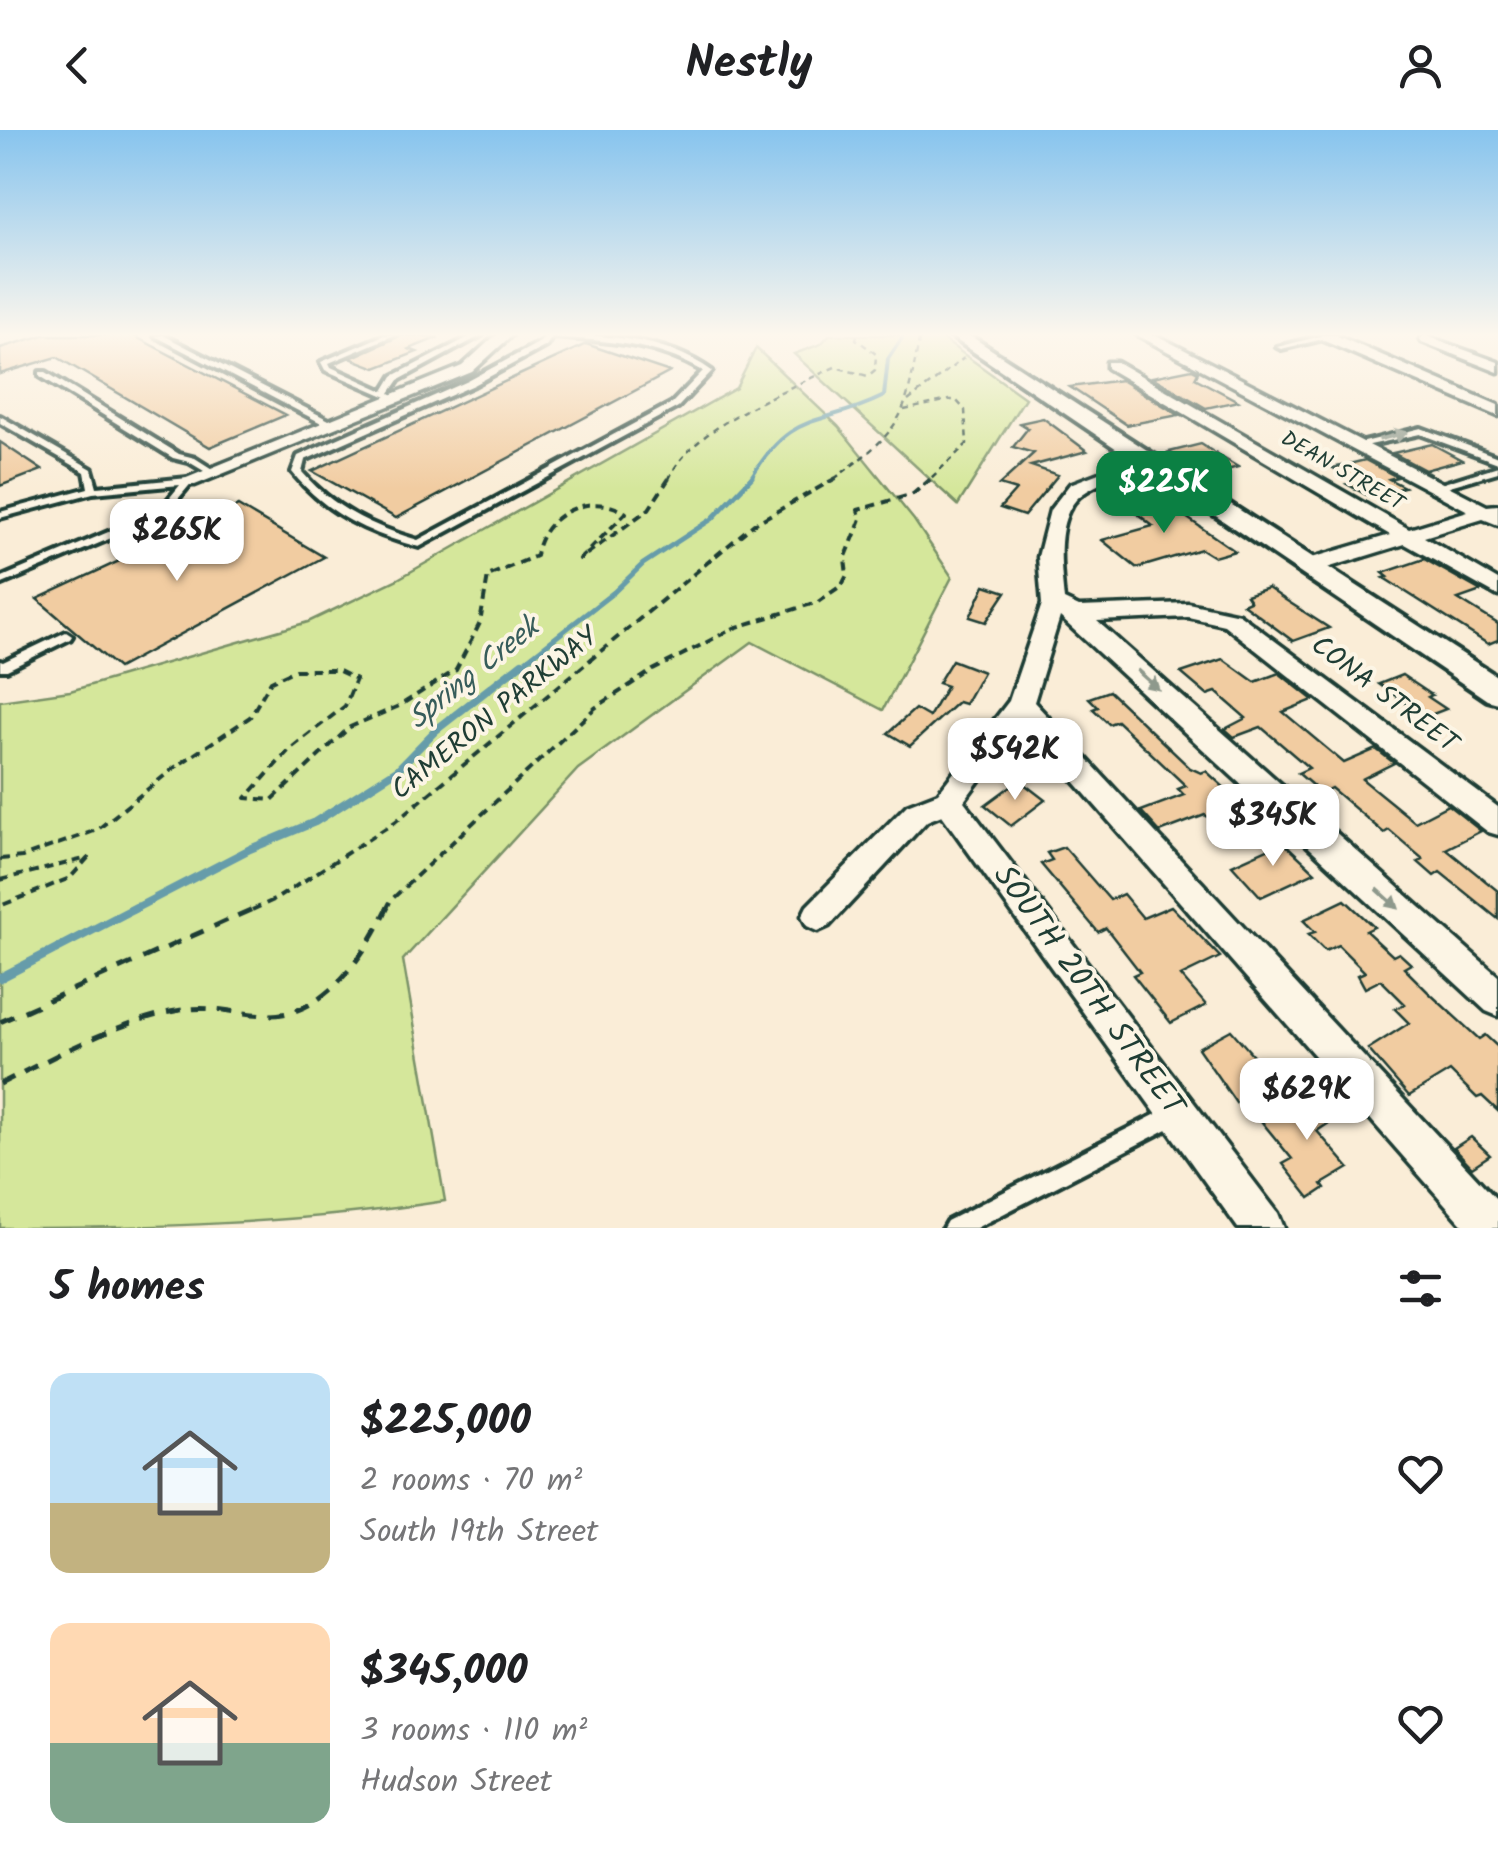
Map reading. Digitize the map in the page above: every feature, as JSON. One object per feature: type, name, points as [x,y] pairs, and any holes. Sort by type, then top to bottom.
[{"type":"street","points":[[188,481],[418,386]]},
{"type":"street","points":[[1034,386],[1498,692]]},
{"type":"street","name":"DEAN STREET","points":[[1149,386],[1498,588]]},
{"type":"street","points":[[1242,386],[1494,513]]},
{"type":"street","points":[[1443,386],[1498,411]]},
{"type":"street","points":[[1146,460],[1078,488],[1057,514],[1049,556],[1065,610],[1498,999]]},
{"type":"street","points":[[1306,566],[1494,513]]},
{"type":"street","points":[[818,916],[917,813],[948,802],[1021,704],[1065,610]]},
{"type":"street","name":"CONA STREET","points":[[1065,610],[1188,610],[1231,618],[1498,823]]},
{"type":"street","points":[[1021,704],[1494,1228]]},
{"type":"street","name":"SOUTH 20TH STREET","points":[[948,802],[1263,1228]]},
{"type":"lane","points":[[63,386],[176,456],[212,472]]},
{"type":"lane","points":[[257,386],[330,424]]},
{"type":"lane","points":[[368,386],[390,396],[393,386]]},
{"type":"lane","points":[[465,386],[301,458],[297,472],[334,508],[382,534],[419,544],[675,405],[693,386]]},
{"type":"lane","points":[[0,420],[89,471],[92,490]]},
{"type":"lane","points":[[1356,445],[1414,431],[1431,432],[1498,460]]},
{"type":"lane","points":[[1436,486],[1498,469]]},
{"type":"lane","points":[[0,515],[92,490],[188,481]]},
{"type":"lane","points":[[0,582],[165,509],[188,481]]},
{"type":"lane","points":[[0,665],[3,667],[66,636]]},
{"type":"lane","points":[[954,1228],[1178,1113]]},
{"type":"path","points":[[0,859],[22,857],[97,830],[174,768],[250,717],[271,681],[295,670],[337,670],[356,679],[344,706],[290,749],[246,798],[272,800],[350,727],[398,706],[456,670],[480,624],[488,576],[536,556],[539,535],[561,515],[599,502],[616,504],[626,513],[580,559],[614,537],[663,492],[668,474],[685,454],[730,422],[800,386]]},
{"type":"path","name":"CAMERON PARKWAY","points":[[0,1022],[276,898],[362,846],[754,524],[826,486],[867,457],[897,426],[911,386]]},
{"type":"path","points":[[908,401],[931,386]]},
{"type":"path","points":[[0,1084],[80,1044],[170,1012],[216,1006],[266,1016],[296,1014],[323,996],[371,943],[391,900],[560,737],[596,708],[653,670],[734,628],[818,602],[842,585],[847,576],[845,558],[861,519],[858,510],[895,501],[920,489],[950,455],[967,444],[965,410],[956,400],[904,410]]},
{"type":"path","points":[[0,880],[88,858],[70,878],[0,906]]},
{"type":"green space","points":[[796,386],[838,426],[914,520],[952,577],[883,710],[752,642],[578,769],[403,960],[445,1201],[223,1223],[0,1228],[0,701],[70,691],[308,622],[396,580],[736,388]]},
{"type":"green space","points":[[829,386],[1009,386],[1025,398],[958,505]]},
{"type":"building","points":[[107,386],[231,386],[286,415],[210,447]]},
{"type":"building","points":[[495,386],[643,386],[396,518],[312,471]]},
{"type":"building","points":[[1131,386],[1179,415],[1127,425],[1070,387]]},
{"type":"building","points":[[1168,386],[1210,386],[1238,401],[1206,408]]},
{"type":"building","points":[[1043,418],[1087,451],[1031,466],[1058,475],[1024,516],[1000,508],[1016,490],[999,485],[1034,453],[1013,447],[1028,428],[1020,423]]},
{"type":"building","points":[[0,442],[42,470],[0,486]]},
{"type":"building","points":[[1201,444],[1238,467],[1205,476],[1169,452]]},
{"type":"building","points":[[1432,444],[1462,460],[1425,470],[1393,453]]},
{"type":"building","points":[[1365,460],[1397,477],[1389,479],[1404,487],[1370,497],[1347,484],[1358,482],[1333,468]]},
{"type":"building","points":[[1154,498],[1235,551],[1214,557],[1201,549],[1137,568],[1102,540],[1153,526],[1126,505]]},
{"type":"building","points":[[238,506],[324,557],[118,668],[37,599]]},
{"type":"building","points":[[1424,559],[1481,591],[1458,599],[1498,624],[1498,640],[1488,644],[1384,578],[1388,577],[1383,573]]},
{"type":"building","points":[[985,585],[1006,592],[986,622],[970,617]]},
{"type":"building","points":[[1268,588],[1329,628],[1293,641],[1243,604],[1250,601],[1246,595]]},
{"type":"building","points":[[1223,659],[1255,682],[1279,673],[1313,700],[1283,712],[1344,763],[1376,749],[1394,763],[1362,779],[1415,822],[1448,805],[1481,831],[1446,849],[1498,891],[1498,919],[1440,872],[1434,876],[1418,862],[1423,859],[1389,830],[1384,833],[1331,788],[1321,793],[1298,773],[1309,768],[1261,727],[1234,737],[1225,729],[1246,718],[1216,692],[1207,695],[1181,673]]},
{"type":"building","points":[[952,660],[983,672],[965,704],[958,702],[910,746],[888,733],[915,709],[929,717],[947,686],[938,683]]},
{"type":"building","points":[[1402,675],[1446,709],[1425,717],[1379,684]]},
{"type":"building","points":[[1109,691],[1190,768],[1206,771],[1249,810],[1243,813],[1250,820],[1227,830],[1205,815],[1160,832],[1141,811],[1184,795],[1178,789],[1186,786],[1117,721],[1109,724],[1093,709],[1098,707],[1089,698]]},
{"type":"building","points":[[1019,780],[1045,800],[1011,826],[985,805]]},
{"type":"building","points":[[1283,842],[1315,872],[1261,897],[1232,865]]},
{"type":"building","points":[[1064,847],[1110,900],[1123,894],[1143,918],[1171,906],[1220,957],[1181,976],[1206,1005],[1171,1023],[1133,975],[1140,972],[1106,928],[1098,932],[1041,864],[1052,860],[1047,853]]},
{"type":"building","points":[[1345,900],[1374,927],[1366,931],[1393,956],[1399,953],[1411,964],[1404,968],[1428,992],[1479,1039],[1485,1035],[1498,1047],[1498,1111],[1482,1096],[1477,1098],[1450,1071],[1409,1096],[1368,1049],[1409,1023],[1395,1009],[1405,1004],[1381,980],[1365,988],[1358,975],[1365,972],[1338,945],[1325,951],[1308,934],[1315,932],[1303,920]]},
{"type":"building","points":[[1231,1030],[1273,1078],[1236,1103],[1198,1048]]},
{"type":"building","points":[[1315,1091],[1338,1117],[1317,1131],[1349,1168],[1322,1184],[1325,1188],[1310,1198],[1283,1164],[1292,1159],[1262,1122]]},
{"type":"building","points":[[1471,1137],[1490,1155],[1472,1167],[1454,1148]]},
{"type":"waterway","name":"Spring Creek","points":[[750,479],[766,456],[795,429],[884,396],[885,386]]},
{"type":"waterway","name":"Spring Creek","points":[[519,666],[614,592],[643,564],[712,519],[752,477]]},
{"type":"waterway","name":"Spring Creek","points":[[132,910],[250,849],[315,822],[397,770],[436,730],[522,663]]},
{"type":"waterway","name":"Spring Creek","points":[[0,978],[137,907]]}]
